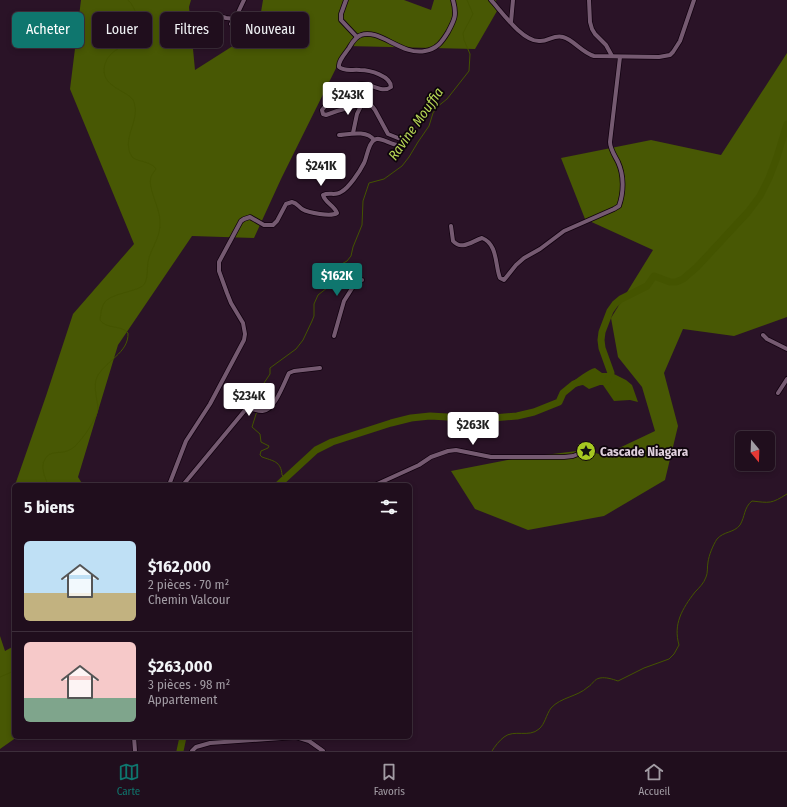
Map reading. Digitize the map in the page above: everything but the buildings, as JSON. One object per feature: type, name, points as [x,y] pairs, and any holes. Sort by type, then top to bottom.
[{"type":"street","points":[[238,12],[244,0]]},
{"type":"street","points":[[346,0],[341,14],[341,20],[357,37]]},
{"type":"street","points":[[170,483],[186,441],[210,404],[244,340],[245,334],[243,323],[231,303],[218,267],[221,257],[241,221],[247,217],[250,217],[264,225],[273,225],[277,221],[286,204],[292,202],[308,211],[327,215],[336,214],[335,208],[325,200],[323,195],[329,193],[340,193],[348,186],[364,162],[372,141],[380,139],[397,146],[404,143],[403,140],[388,134],[378,114],[372,106],[366,103],[324,115],[322,111],[342,91],[351,86],[361,84],[383,89],[388,89],[391,87],[391,82],[388,79],[370,71],[345,70],[339,67],[339,64],[357,37],[362,35],[371,34],[380,37],[412,52],[433,49],[442,42],[454,20],[456,13],[453,0]]},
{"type":"street","points":[[491,0],[525,36],[532,40],[542,41],[555,36],[562,37],[567,38],[587,53],[594,56],[620,57],[659,57],[670,55],[680,41],[694,0]]},
{"type":"street","points":[[511,22],[513,0]]},
{"type":"street","points":[[589,0],[590,22],[592,29],[606,45],[612,56]]},
{"type":"street","points":[[451,226],[453,241],[459,246],[464,246],[482,238],[486,240],[495,254],[500,278],[504,280],[516,265],[524,258],[540,249],[564,231],[619,206],[623,175],[611,148],[610,142],[620,57]]},
{"type":"street","points":[[353,133],[355,121],[362,104]]},
{"type":"street","points":[[339,135],[353,133],[368,134],[374,140]]},
{"type":"street","points":[[334,336],[344,301],[356,282],[362,280]]},
{"type":"street","points":[[763,335],[767,339],[787,349]]},
{"type":"street","points":[[184,483],[246,409],[262,411],[268,409],[277,398],[289,373],[320,368]]},
{"type":"street","points":[[778,393],[787,379]]},
{"type":"street","points":[[379,483],[419,465],[431,457],[448,451],[456,450],[491,457],[564,457],[573,456],[586,451]]},
{"type":"street","points":[[134,739],[135,751]]},
{"type":"street","points":[[192,751],[196,747],[210,743],[267,739]]},
{"type":"street","points":[[305,739],[309,740],[323,751]]},
{"type":"shaded area","points":[[81,0],[191,0],[189,12],[160,12],[160,48],[193,48],[195,70],[231,47],[309,48],[309,12],[261,12],[263,0],[404,0],[431,10],[434,0],[496,0],[497,11],[475,49],[347,46],[281,179],[254,238],[192,236],[118,345],[78,477],[82,483],[16,483],[73,314],[134,244],[70,89],[75,48],[84,48],[84,12],[80,12]]},
{"type":"shaded area","points":[[787,53],[787,317],[734,336],[683,329],[664,373],[678,426],[665,480],[604,516],[528,530],[475,509],[451,471],[512,459],[585,450],[599,454],[617,449],[655,431],[642,387],[618,357],[611,318],[653,250],[585,219],[561,158],[651,140],[721,155]]},
{"type":"shaded area","points":[[595,368],[602,373],[612,373],[626,380],[632,385],[638,402],[630,400],[614,401],[603,385],[589,389],[583,385],[572,387],[570,384],[586,372]]},
{"type":"shaded area","points":[[0,636],[5,651],[12,647],[12,739],[14,739],[0,749]]},
{"type":"waterway","points":[[47,483],[43,469],[45,459],[50,454],[68,451],[75,446],[87,432],[93,422],[98,408],[95,389],[97,377],[105,366],[121,351],[127,340],[128,333],[125,330],[106,325],[100,320],[103,306],[105,302],[114,296],[138,288],[145,283],[147,278],[149,257],[160,227],[158,210],[150,181],[151,176],[156,169],[149,163],[133,158],[129,151],[128,144],[135,114],[134,102],[127,94],[115,88],[106,78],[104,72],[105,64],[109,56],[131,39],[136,30],[136,13],[128,0]]},
{"type":"waterway","name":"Ravine Mouffia","points":[[259,407],[265,391],[264,383],[270,374],[270,368],[296,349],[303,340],[314,316],[314,304],[318,295],[332,284],[335,270],[351,256],[362,225],[363,201],[369,183],[384,179],[402,166],[429,126],[433,113],[437,107],[447,99],[469,71],[470,54],[464,40],[463,33],[473,14],[467,0]]},
{"type":"waterway","points":[[607,381],[611,373],[602,348],[601,340],[602,332],[610,311],[621,299],[647,286],[654,276],[670,282],[676,282],[683,279],[697,267],[748,212],[760,196],[777,157],[787,124]]},
{"type":"waterway","points":[[280,483],[316,450],[332,442],[411,418],[430,416],[482,419],[517,416],[534,412],[559,402],[563,393],[579,382]]},
{"type":"waterway","name":"Ravine Mouffia","points":[[257,411],[252,427],[260,434],[261,442],[269,446],[261,451],[260,455],[276,462],[285,478]]},
{"type":"waterway","points":[[492,751],[500,740],[508,735],[535,732],[543,725],[551,708],[555,704],[584,690],[596,679],[604,678],[618,681],[644,668],[669,659],[679,645],[677,630],[680,617],[686,604],[705,579],[709,556],[717,539],[720,536],[738,528],[742,522],[747,506],[752,501],[770,502],[787,494]]},
{"type":"waterway","points":[[0,677],[12,672]]},
{"type":"waterway","points":[[180,751],[183,739]]},
{"type":"place","name":"Cascade Niagara","points":[[586,451]]}]
